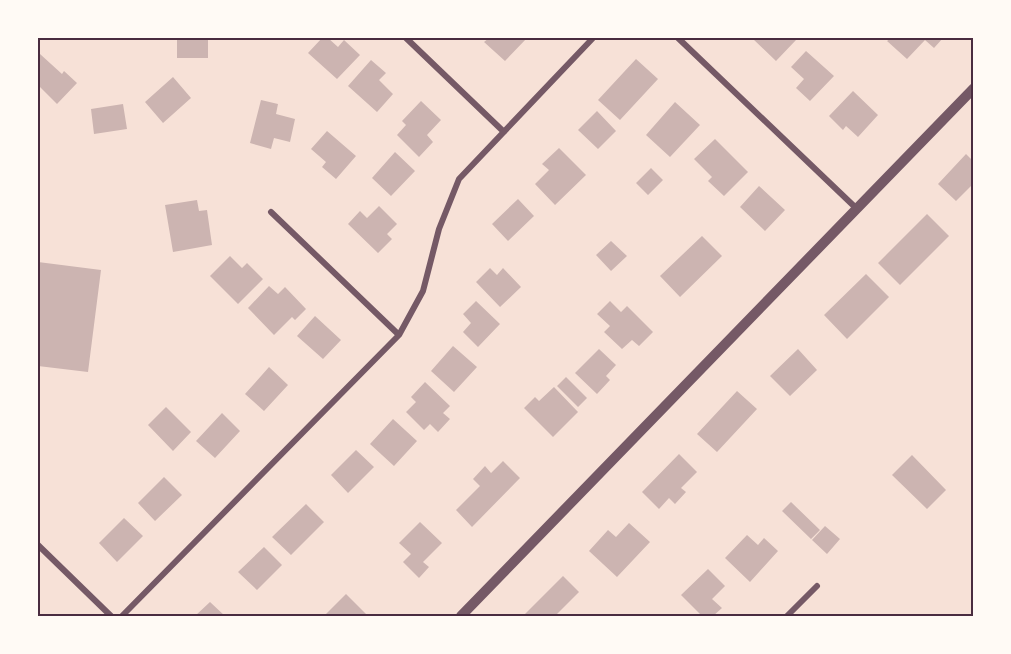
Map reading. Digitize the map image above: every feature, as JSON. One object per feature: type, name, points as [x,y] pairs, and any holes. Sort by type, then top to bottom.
[{"type":"street","points":[[406,38],[504,132]]},
{"type":"street","points":[[122,616],[399,335],[423,291],[439,229],[459,179],[593,38]]},
{"type":"street","points":[[678,38],[856,208]]},
{"type":"street","points":[[460,616],[974,88]]},
{"type":"street","points":[[271,212],[399,335]]},
{"type":"street","points":[[38,545],[111,616]]},
{"type":"street","points":[[788,616],[817,586]]},
{"type":"building","points":[[177,38],[208,38],[208,58],[177,58]]},
{"type":"building","points":[[322,38],[328,38],[338,47],[344,40],[360,55],[337,79],[308,53]]},
{"type":"building","points":[[489,38],[527,38],[505,61],[484,42]]},
{"type":"building","points":[[793,38],[796,40],[776,61],[753,39]]},
{"type":"building","points":[[891,38],[943,38],[934,48],[925,40],[907,59],[887,41]]},
{"type":"building","points":[[806,51],[834,76],[810,101],[796,88],[804,79],[791,67]]},
{"type":"building","points":[[40,54],[62,74],[64,71],[77,83],[57,104],[38,85],[38,57]]},
{"type":"building","points":[[636,59],[658,79],[620,120],[598,100]]},
{"type":"building","points":[[371,60],[386,73],[379,80],[393,94],[377,112],[348,86]]},
{"type":"building","points":[[173,77],[191,98],[163,123],[145,102]]},
{"type":"building","points":[[853,91],[878,115],[858,137],[846,126],[843,130],[829,116]]},
{"type":"building","points":[[261,100],[278,104],[276,114],[295,119],[290,142],[274,138],[271,149],[250,143]]},
{"type":"building","points":[[421,101],[441,120],[427,135],[433,142],[419,157],[397,135],[406,125],[402,121]]},
{"type":"building","points":[[675,102],[700,125],[670,157],[646,135]]},
{"type":"building","points":[[123,104],[127,129],[94,134],[91,109]]},
{"type":"building","points":[[597,111],[616,131],[598,149],[578,130]]},
{"type":"building","points":[[327,131],[356,156],[336,179],[322,167],[326,162],[311,149]]},
{"type":"building","points":[[715,139],[748,172],[724,196],[708,181],[712,177],[694,159]]},
{"type":"building","points":[[559,148],[586,175],[555,205],[535,184],[549,170],[542,164]]},
{"type":"building","points":[[395,152],[415,171],[391,196],[372,178]]},
{"type":"building","points":[[966,154],[974,162],[974,183],[956,201],[938,184]]},
{"type":"building","points":[[651,168],[663,180],[648,195],[636,183]]},
{"type":"building","points":[[759,186],[785,210],[765,231],[740,207]]},
{"type":"building","points":[[518,199],[534,216],[508,241],[492,224]]},
{"type":"building","points":[[197,200],[199,211],[207,210],[212,245],[173,252],[165,205]]},
{"type":"building","points":[[379,206],[397,224],[387,234],[392,239],[378,253],[348,224],[360,211],[367,218]]},
{"type":"building","points":[[927,214],[949,236],[900,285],[878,263]]},
{"type":"building","points":[[702,236],[722,256],[680,297],[660,276]]},
{"type":"building","points":[[611,241],[627,256],[611,271],[596,255]]},
{"type":"building","points":[[230,256],[242,268],[247,263],[263,279],[238,304],[210,276]]},
{"type":"building","points":[[38,262],[101,270],[88,372],[38,366]]},
{"type":"building","points":[[490,268],[497,275],[503,268],[521,287],[500,307],[476,282]]},
{"type":"building","points":[[866,274],[889,297],[847,339],[824,315]]},
{"type":"building","points":[[269,286],[278,294],[285,287],[306,309],[295,320],[292,317],[274,335],[248,308]]},
{"type":"building","points":[[476,301],[500,324],[478,347],[463,332],[471,323],[463,314]]},
{"type":"building","points":[[610,301],[621,312],[627,306],[653,332],[639,346],[632,340],[622,349],[604,332],[610,326],[597,314]]},
{"type":"building","points":[[315,316],[341,340],[323,359],[297,336]]},
{"type":"building","points":[[453,346],[477,367],[454,392],[431,371]]},
{"type":"building","points":[[599,349],[616,365],[606,376],[610,380],[597,394],[575,373]]},
{"type":"building","points":[[798,349],[817,370],[790,396],[770,376]]},
{"type":"building","points":[[269,367],[288,385],[264,411],[245,394]]},
{"type":"building","points":[[566,377],[587,398],[578,407],[557,386]]},
{"type":"building","points":[[425,382],[450,406],[443,413],[450,419],[438,432],[430,424],[424,430],[406,412],[416,402],[411,397]]},
{"type":"building","points":[[554,387],[578,412],[553,437],[524,408],[535,397],[539,401]]},
{"type":"building","points":[[737,391],[757,409],[717,452],[697,434]]},
{"type":"building","points":[[166,407],[191,432],[173,451],[148,425]]},
{"type":"building","points":[[222,413],[240,431],[215,458],[196,441]]},
{"type":"building","points":[[393,419],[417,441],[394,466],[370,444]]},
{"type":"building","points":[[356,450],[374,467],[348,493],[331,475]]},
{"type":"building","points":[[679,454],[697,472],[681,488],[686,492],[675,504],[669,498],[659,509],[642,492]]},
{"type":"building","points":[[912,455],[946,490],[927,509],[892,475]]},
{"type":"building","points":[[503,461],[520,478],[472,527],[456,510],[480,486],[473,479],[485,466],[491,473]]},
{"type":"building","points":[[164,477],[182,495],[155,521],[138,503]]},
{"type":"building","points":[[791,502],[820,530],[811,539],[782,511]]},
{"type":"building","points":[[306,504],[324,522],[291,555],[272,537]]},
{"type":"building","points":[[124,518],[143,536],[117,562],[99,543]]},
{"type":"building","points":[[420,522],[442,543],[423,562],[429,567],[419,578],[403,562],[411,554],[399,543]]},
{"type":"building","points":[[629,523],[650,542],[617,577],[589,551],[608,530],[616,537]]},
{"type":"building","points":[[825,526],[840,539],[827,554],[812,540]]},
{"type":"building","points":[[747,535],[758,545],[764,538],[778,551],[750,582],[725,558]]},
{"type":"building","points":[[264,547],[282,565],[257,590],[238,572]]},
{"type":"building","points":[[708,569],[725,586],[712,599],[722,608],[713,616],[702,616],[681,595]]},
{"type":"building","points":[[563,576],[579,592],[555,616],[525,614]]},
{"type":"building","points":[[346,594],[368,616],[324,616]]},
{"type":"building","points":[[210,602],[225,616],[195,616]]}]
